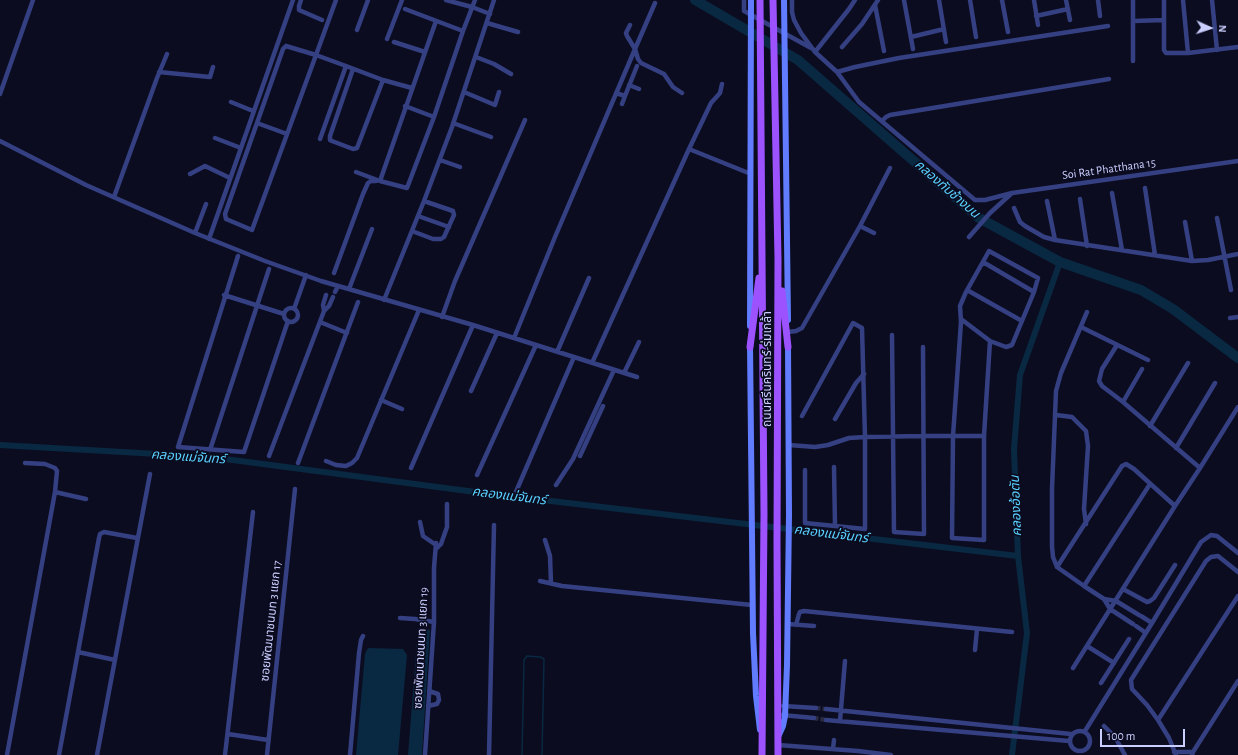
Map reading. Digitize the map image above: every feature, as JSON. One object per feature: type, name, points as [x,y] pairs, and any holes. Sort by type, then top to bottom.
[{"type":"main road","name":"ถนนศรีนครินทร์-ร่มเกล้า","points":[[760,0],[764,514],[762,755]]},
{"type":"main road","name":"ถนนศรีนครินทร์-ร่มเกล้า","points":[[773,0],[778,259],[777,705],[781,715]]},
{"type":"main road","name":"ถนนศรีนครินทร์-ร่มเกล้า","points":[[778,755],[781,715],[786,706],[789,515],[784,0]]},
{"type":"main road","name":"ถนนศรีนครินทร์-ร่มเกล้า","points":[[751,1],[750,347],[752,605],[756,696],[759,725],[762,737]]},
{"type":"main road","points":[[750,347],[762,249]]},
{"type":"main road","points":[[778,259],[788,347]]},
{"type":"street","points":[[0,94],[33,0]]},
{"type":"street","points":[[209,239],[293,0]]},
{"type":"street","points":[[301,0],[299,10],[322,20]]},
{"type":"street","points":[[336,0],[316,55],[252,230],[224,217],[283,49],[286,46],[316,55],[383,80],[412,88]]},
{"type":"street","points":[[357,30],[368,0]]},
{"type":"street","points":[[386,39],[402,0]]},
{"type":"street","points":[[446,0],[472,7],[490,14]]},
{"type":"street","points":[[356,172],[406,189],[408,188],[475,0]]},
{"type":"street","points":[[384,300],[440,160],[494,0]]},
{"type":"street","points":[[744,0],[744,11],[813,50]]},
{"type":"street","points":[[792,0],[794,20],[813,50]]},
{"type":"street","points":[[813,50],[855,0]]},
{"type":"street","points":[[904,0],[913,49]]},
{"type":"street","points":[[939,0],[946,42]]},
{"type":"street","points":[[970,0],[976,38]]},
{"type":"street","points":[[1002,0],[1008,32]]},
{"type":"street","points":[[1034,0],[1038,25]]},
{"type":"street","points":[[1066,0],[1070,20]]},
{"type":"street","points":[[1098,0],[1100,16]]},
{"type":"street","points":[[1133,0],[1133,61]]},
{"type":"street","points":[[1164,0],[1165,52],[1167,54],[1238,47]]},
{"type":"street","points":[[1183,0],[1188,53]]},
{"type":"street","points":[[1212,0],[1217,50]]},
{"type":"street","points":[[514,338],[552,244],[655,2]]},
{"type":"street","points":[[842,47],[862,24],[877,2]]},
{"type":"street","points":[[877,2],[884,50]]},
{"type":"street","points":[[406,9],[463,31]]},
{"type":"street","points":[[1036,16],[1068,9]]},
{"type":"street","points":[[1133,21],[1164,20]]},
{"type":"street","points":[[380,181],[436,21]]},
{"type":"street","points":[[487,23],[518,32]]},
{"type":"street","points":[[630,25],[626,33],[641,63],[664,74],[673,87],[682,93]]},
{"type":"street","points":[[838,72],[899,58],[1108,26]]},
{"type":"street","points":[[911,37],[944,29]]},
{"type":"street","points":[[394,42],[425,52]]},
{"type":"street","name":"Soi Rat Phatthana 15","points":[[813,50],[838,72],[860,102],[975,200],[984,200],[1012,194],[1238,161]]},
{"type":"street","points":[[114,197],[159,72],[167,54]]},
{"type":"street","points":[[476,57],[494,64],[511,74]]},
{"type":"street","points":[[320,139],[346,66]]},
{"type":"street","points":[[622,104],[637,66]]},
{"type":"street","points":[[159,72],[210,77],[213,67]]},
{"type":"street","points":[[353,69],[330,136],[330,140],[353,149],[357,148],[383,80]]},
{"type":"street","points":[[882,121],[890,115],[1109,79]]},
{"type":"street","points":[[592,363],[689,149],[711,103],[720,93],[722,84]]},
{"type":"street","points":[[629,85],[639,89]]},
{"type":"street","points":[[464,92],[494,105],[499,92]]},
{"type":"street","points":[[616,93],[625,96]]},
{"type":"street","points":[[231,102],[253,111]]},
{"type":"street","points":[[405,106],[434,117]]},
{"type":"street","points":[[442,317],[455,281],[525,120]]},
{"type":"street","points":[[257,123],[287,134]]},
{"type":"street","points":[[453,123],[491,137]]},
{"type":"street","points":[[215,138],[240,148]]},
{"type":"street","points":[[0,141],[75,180],[195,233],[330,284],[473,325],[637,377]]},
{"type":"street","points":[[689,149],[751,174]]},
{"type":"street","points":[[440,160],[460,167]]},
{"type":"street","points":[[190,174],[205,166],[230,178]]},
{"type":"street","points":[[788,332],[796,331],[802,328],[860,226],[890,168]]},
{"type":"street","points":[[334,273],[366,186],[371,181],[380,181]]},
{"type":"street","points":[[1145,188],[1155,255]]},
{"type":"street","points":[[1112,193],[1122,250]]},
{"type":"street","points":[[970,237],[990,213],[1012,194]]},
{"type":"street","points":[[1080,199],[1088,246]]},
{"type":"street","points":[[412,231],[438,240],[444,237],[454,215],[453,211],[424,201]]},
{"type":"street","points":[[1047,201],[1055,240]]},
{"type":"street","points":[[195,233],[206,204]]},
{"type":"street","points":[[1014,208],[1020,222],[1025,226],[1044,237],[1055,240],[1192,261],[1238,254]]},
{"type":"street","points":[[418,216],[449,227]]},
{"type":"street","points":[[1218,218],[1231,290]]},
{"type":"street","points":[[1185,222],[1192,261]]},
{"type":"street","points":[[860,226],[874,233]]},
{"type":"street","points":[[349,289],[372,229]]},
{"type":"street","points":[[961,319],[990,341],[1010,347],[1013,344],[1034,292],[1038,278],[989,251],[967,290],[960,306],[961,319],[953,436],[952,538],[984,540],[984,436],[990,341]]},
{"type":"street","points":[[238,256],[224,295],[178,448],[244,452],[288,321]]},
{"type":"street","points":[[983,262],[1034,292]]},
{"type":"street","points":[[210,450],[268,269]]},
{"type":"street","points":[[288,321],[293,321],[296,319],[297,312],[294,309],[306,275]]},
{"type":"street","points":[[557,352],[589,278]]},
{"type":"street","points":[[328,290],[330,284]]},
{"type":"street","points":[[269,456],[324,311],[329,306],[338,286]]},
{"type":"street","points":[[967,290],[1022,321]]},
{"type":"street","points":[[224,295],[284,314],[288,321]]},
{"type":"street","points":[[324,311],[323,305],[326,295]]},
{"type":"street","points":[[298,462],[358,302]]},
{"type":"street","points":[[284,314],[288,309],[294,309]]},
{"type":"street","points":[[326,462],[346,466],[357,458],[419,310]]},
{"type":"street","points":[[1087,312],[1057,383],[1052,489],[1053,557],[1057,567],[1084,586],[1104,599],[1116,601],[1152,623]]},
{"type":"street","points":[[1230,318],[1238,318]]},
{"type":"street","points":[[320,322],[347,333]]},
{"type":"street","points":[[802,416],[853,323],[862,328],[865,437],[865,529],[805,523],[805,470]]},
{"type":"street","points":[[411,468],[473,325]]},
{"type":"street","points":[[1081,327],[1148,360]]},
{"type":"street","points":[[472,391],[496,332]]},
{"type":"street","points":[[892,335],[894,532],[924,534],[923,347]]},
{"type":"street","points":[[624,373],[639,342]]},
{"type":"street","points":[[477,475],[536,345]]},
{"type":"street","points":[[1118,345],[1102,368],[1098,381],[1102,386],[1123,402],[1200,468]]},
{"type":"street","points":[[515,494],[574,357]]},
{"type":"street","points":[[1150,426],[1188,363]]},
{"type":"street","points":[[1123,402],[1142,368]]},
{"type":"street","points":[[580,456],[614,370]]},
{"type":"street","points":[[835,419],[856,383],[864,374]]},
{"type":"street","points":[[1176,448],[1215,383]]},
{"type":"street","points":[[381,400],[402,409]]},
{"type":"street","points":[[556,485],[573,459],[597,413],[603,406]]},
{"type":"street","points":[[1073,668],[1238,407]]},
{"type":"street","points":[[1056,416],[1072,417],[1086,431],[1088,446],[1084,509],[1086,524]]},
{"type":"street","points":[[789,445],[815,447],[828,445],[849,438],[865,437],[984,436]]},
{"type":"street","points":[[7,755],[55,492],[57,472],[55,468],[45,464],[25,463]]},
{"type":"street","points":[[1057,567],[1122,466],[1126,464],[1129,466],[1175,506]]},
{"type":"street","points":[[834,467],[835,526]]},
{"type":"street","points":[[97,755],[150,474]]},
{"type":"street","points":[[1084,586],[1150,484]]},
{"type":"street","name":"ซอยพัฒนาชนบท 3 แยก 17","points":[[267,755],[295,489]]},
{"type":"street","points":[[55,492],[86,499]]},
{"type":"street","points":[[420,522],[423,536],[436,545],[441,544],[447,527],[447,504]]},
{"type":"street","points":[[226,755],[254,512]]},
{"type":"street","points":[[488,755],[494,525]]},
{"type":"street","points":[[59,755],[100,534],[104,532],[137,538]]},
{"type":"street","points":[[1085,731],[1201,542],[1211,534],[1217,536],[1238,552]]},
{"type":"street","points":[[545,540],[550,556],[551,583]]},
{"type":"street","name":"ซอยพัฒนาชนบท 3 แยก 19","points":[[425,755],[434,622],[436,545]]},
{"type":"street","points":[[1238,572],[1218,556],[1212,557],[1206,561],[1131,680],[1132,689],[1147,705],[1158,720],[1175,753],[1192,753],[1238,681]]},
{"type":"street","points":[[1123,589],[1147,602],[1150,601],[1154,598],[1175,565]]},
{"type":"street","points":[[540,580],[562,586],[752,605]]},
{"type":"street","points":[[1158,720],[1238,596]]},
{"type":"street","points":[[1104,599],[1110,609],[1146,633]]},
{"type":"street","points":[[796,625],[800,612],[804,611],[1012,632]]},
{"type":"street","points":[[400,618],[434,622]]},
{"type":"street","points":[[788,624],[814,626]]},
{"type":"street","points":[[975,650],[977,629]]},
{"type":"street","points":[[350,755],[359,653],[363,636]]},
{"type":"street","points":[[1101,683],[1129,639]]},
{"type":"street","points":[[1087,646],[1114,663]]},
{"type":"street","points":[[78,652],[115,660]]},
{"type":"street","points":[[840,721],[845,662]]},
{"type":"street","points":[[428,706],[437,704],[440,700],[438,694],[429,691]]},
{"type":"street","points":[[777,705],[816,708]]},
{"type":"street","points":[[826,710],[1051,733],[1071,734],[1077,730],[1085,731],[1088,734],[1090,743],[1088,747],[1080,753],[1071,747],[1069,742],[1071,734]]},
{"type":"street","points":[[781,715],[814,718]]},
{"type":"street","points":[[826,720],[1069,742]]},
{"type":"street","points":[[1104,726],[1115,737],[1125,755]]},
{"type":"street","points":[[228,734],[268,740]]},
{"type":"street","points":[[833,749],[834,740]]},
{"type":"street","points":[[778,742],[891,755]]},
{"type":"water","points":[[418,628],[430,630],[422,755],[408,755]]},
{"type":"water","points":[[368,648],[403,649],[407,655],[398,755],[356,755],[365,654]]},
{"type":"waterway","name":"คลองทับช้างบน","points":[[695,0],[798,60],[979,218],[1060,262],[1141,290],[1173,309],[1238,358]]},
{"type":"waterway","name":"คลองอ้อตัน","points":[[1012,755],[1027,633],[1018,556],[1014,449],[1020,375],[1060,262]]},
{"type":"waterway","name":"คลองแม่จันทร์","points":[[0,445],[210,457],[483,493],[1018,556]]},
{"type":"waterway","points":[[522,755],[524,660],[527,656],[540,657],[544,659],[542,755]]},
{"type":"tunnel","points":[[816,708],[826,709]]},
{"type":"tunnel","points":[[814,718],[826,720]]}]
